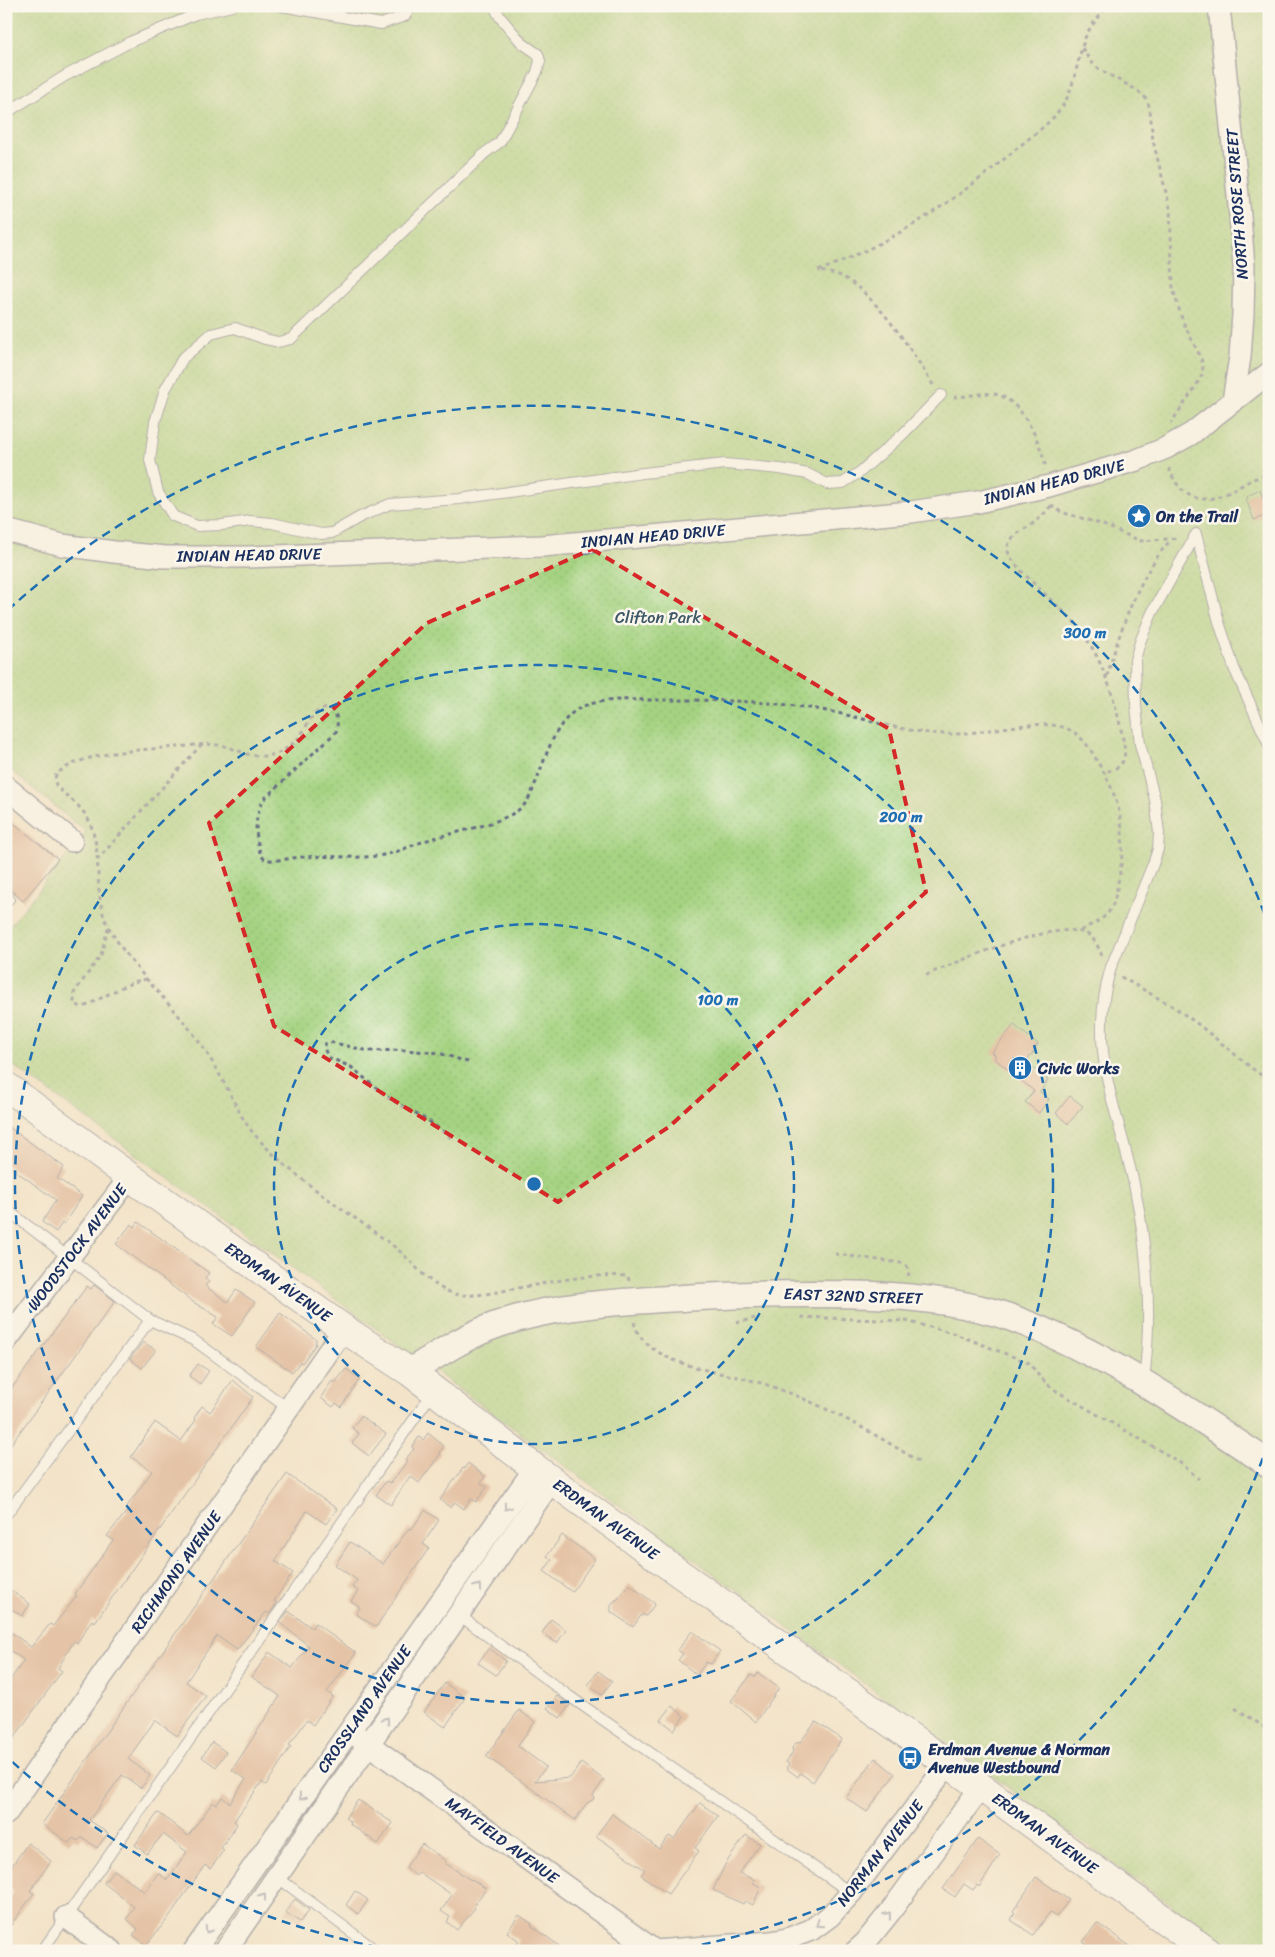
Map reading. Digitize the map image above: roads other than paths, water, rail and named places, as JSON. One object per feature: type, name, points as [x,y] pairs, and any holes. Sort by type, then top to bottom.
[{"type":"main road","name":"ERDMAN AVENUE","points":[[6,1086],[344,1329],[410,1372],[664,1562],[981,1787],[1207,1951]]},
{"type":"street","name":"NORTH ROSE STREET","points":[[1219,6],[1240,206],[1244,267],[1244,314],[1233,401]]},
{"type":"street","name":"INDIAN HEAD DRIVE","points":[[6,530],[62,545],[114,552],[165,557],[248,557],[542,546],[911,512],[978,502],[1050,496],[1166,448],[1191,434],[1269,373]]},
{"type":"street","points":[[6,787],[72,841]]},
{"type":"street","name":"WOODSTOCK AVENUE","points":[[6,1341],[130,1176]]},
{"type":"street","name":"EAST 32ND STREET","points":[[410,1372],[446,1350],[497,1324],[544,1313],[631,1301],[825,1293],[907,1296],[942,1301],[1007,1317],[1043,1331],[1087,1352],[1144,1384],[1269,1464]]},
{"type":"street","name":"RICHMOND AVENUE","points":[[6,1814],[344,1329]]},
{"type":"street","name":"CROSSLAND AVENUE","points":[[225,1951],[458,1615],[544,1474]]},
{"type":"street","name":"CROSSLAND AVENUE","points":[[194,1951],[349,1730],[544,1474]]},
{"type":"street","name":"MAYFIELD AVENUE","points":[[349,1730],[655,1951]]},
{"type":"street","name":"NORMAN AVENUE","points":[[655,1951],[740,1946],[787,1939],[821,1924],[851,1893],[948,1764]]},
{"type":"street","points":[[856,1951],[865,1943],[890,1912],[981,1787]]},
{"type":"street","points":[[66,1917],[112,1951]]},
{"type":"lane","points":[[6,113],[65,76],[130,42],[196,14],[232,6]]},
{"type":"lane","points":[[282,6],[381,24],[405,16],[411,6]]},
{"type":"lane","points":[[494,6],[500,17],[522,43],[538,54],[540,61],[537,72],[500,142],[485,153],[291,339],[278,342],[235,328],[211,334],[182,358],[166,390],[155,422],[150,460],[158,492],[173,516],[197,526],[251,521],[272,523],[320,534],[332,534],[360,517],[390,504],[460,498],[643,473],[725,464],[780,469],[808,474],[828,484],[843,483],[860,472],[903,434],[941,395]]},
{"type":"lane","points":[[1144,1384],[1148,1352],[1149,1314],[1144,1243],[1135,1187],[1103,1061],[1102,1016],[1106,985],[1111,966],[1158,849],[1158,818],[1140,744],[1137,715],[1136,660],[1140,642],[1152,613],[1196,534],[1219,622],[1234,668],[1269,745]]},
{"type":"lane","points":[[6,1209],[150,1320],[195,1341],[289,1409]]},
{"type":"lane","points":[[6,1515],[150,1320]]},
{"type":"lane","points":[[42,1951],[434,1391]]},
{"type":"lane","points":[[458,1615],[569,1696],[851,1893]]},
{"type":"lane","points":[[277,1877],[378,1951]]},
{"type":"place","name":"On the Trail","points":[[1139,516]]},
{"type":"place","name":"Civic Works","points":[[1020,1068]]},
{"type":"place","name":"Erdman Avenue & Norman Avenue Westbound","points":[[910,1758]]},
{"type":"park label","name":"Clifton Park","points":[[658,617]]}]
